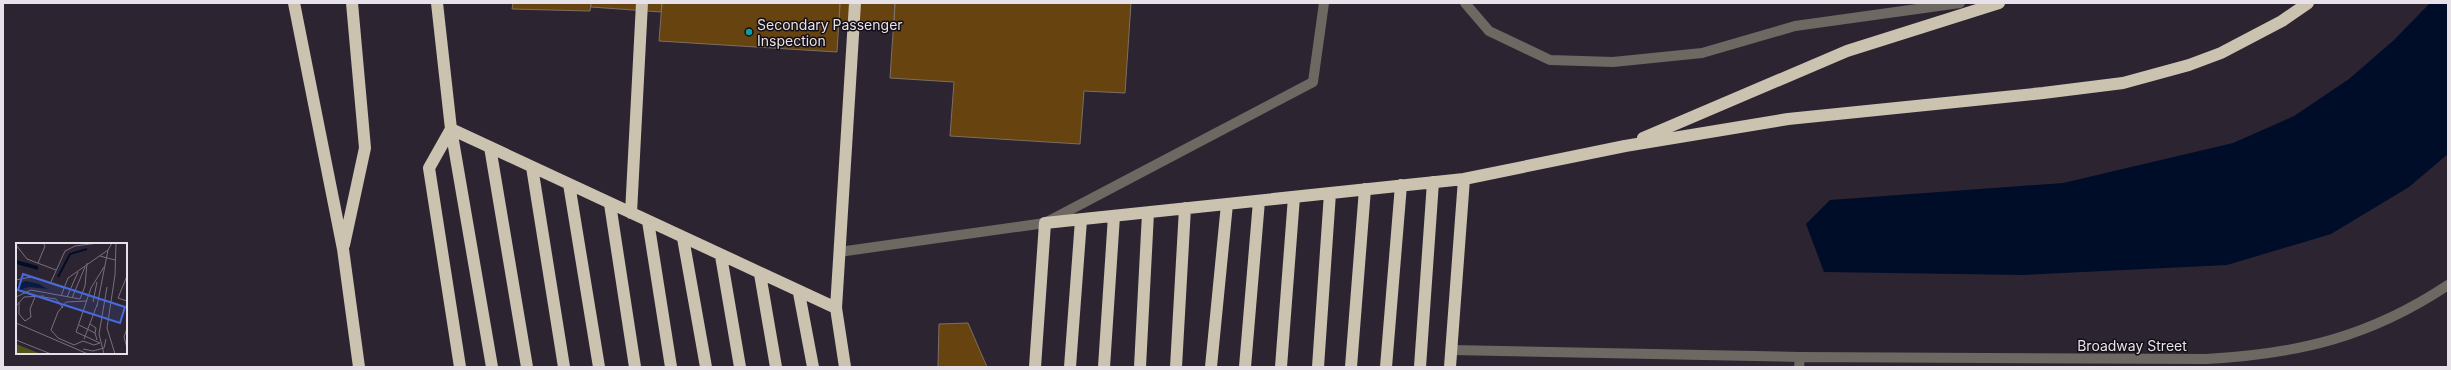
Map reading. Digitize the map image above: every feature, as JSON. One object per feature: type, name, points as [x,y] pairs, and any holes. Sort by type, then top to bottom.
[{"type":"highway","points":[[294,3],[343,249],[359,367]]},
{"type":"highway","points":[[343,249],[365,148],[352,3]]},
{"type":"highway","points":[[437,3],[451,129],[492,367]]},
{"type":"highway","points":[[631,213],[642,3]]},
{"type":"highway","points":[[845,367],[836,308],[855,3]]},
{"type":"highway","points":[[1625,146],[1847,51],[1999,3]]},
{"type":"highway","points":[[1035,367],[1045,223],[1464,179],[1625,146],[1827,113],[2043,93],[2123,83],[2189,65],[2222,53],[2282,22],[2308,3]]},
{"type":"highway","points":[[451,129],[799,293],[836,308]]},
{"type":"highway","points":[[451,129],[429,168],[460,367]]},
{"type":"highway","points":[[490,147],[527,367]]},
{"type":"highway","points":[[532,167],[564,367]]},
{"type":"highway","points":[[1450,367],[1464,179]]},
{"type":"highway","points":[[1420,367],[1433,182]]},
{"type":"highway","points":[[569,184],[599,367]]},
{"type":"highway","points":[[1386,367],[1401,186]]},
{"type":"highway","points":[[1352,367],[1365,189]]},
{"type":"highway","points":[[1318,367],[1330,193]]},
{"type":"highway","points":[[1281,367],[1294,197]]},
{"type":"highway","points":[[1245,367],[1259,201]]},
{"type":"highway","points":[[610,204],[635,367]]},
{"type":"highway","points":[[1211,367],[1227,204]]},
{"type":"highway","points":[[1176,367],[1185,208]]},
{"type":"highway","points":[[1140,367],[1148,212]]},
{"type":"highway","points":[[1104,367],[1114,216]]},
{"type":"highway","points":[[1070,367],[1081,220]]},
{"type":"highway","points":[[648,221],[670,367]]},
{"type":"highway","points":[[683,238],[706,367]]},
{"type":"highway","points":[[721,256],[740,367]]},
{"type":"highway","points":[[760,274],[776,367]]},
{"type":"highway","points":[[799,293],[813,367]]},
{"type":"street","points":[[839,252],[1045,223],[1313,82],[1324,3]]},
{"type":"street","points":[[1465,3],[1489,31],[1550,60],[1613,62],[1702,53],[1795,26],[1960,3]]},
{"type":"street","name":"Broadway Street","points":[[1451,350],[1800,362],[2206,359],[2259,356],[2316,345],[2372,327],[2424,300],[2448,285]]},
{"type":"water","points":[[2430,3],[2448,3],[2448,154],[2409,187],[2331,234],[2227,265],[2023,275],[1824,272],[1806,224],[1830,200],[2063,183],[2233,143],[2294,116],[2349,79],[2394,40]]},
{"type":"building","points":[[513,3],[591,3],[590,11],[512,9]]},
{"type":"building","points":[[591,3],[662,3],[661,12],[591,7]]},
{"type":"building","name":"Secondary Passenger Inspection","points":[[662,3],[840,3],[837,52],[659,41]]},
{"type":"building","points":[[840,3],[895,3],[894,27],[839,23]]},
{"type":"building","points":[[895,3],[1131,3],[1125,93],[1084,91],[1080,144],[950,136],[954,82],[890,78]]},
{"type":"building","points":[[968,323],[987,367],[938,367],[939,324]]},
{"type":"place","name":"Secondary Passenger Inspection","points":[[749,32]]}]
